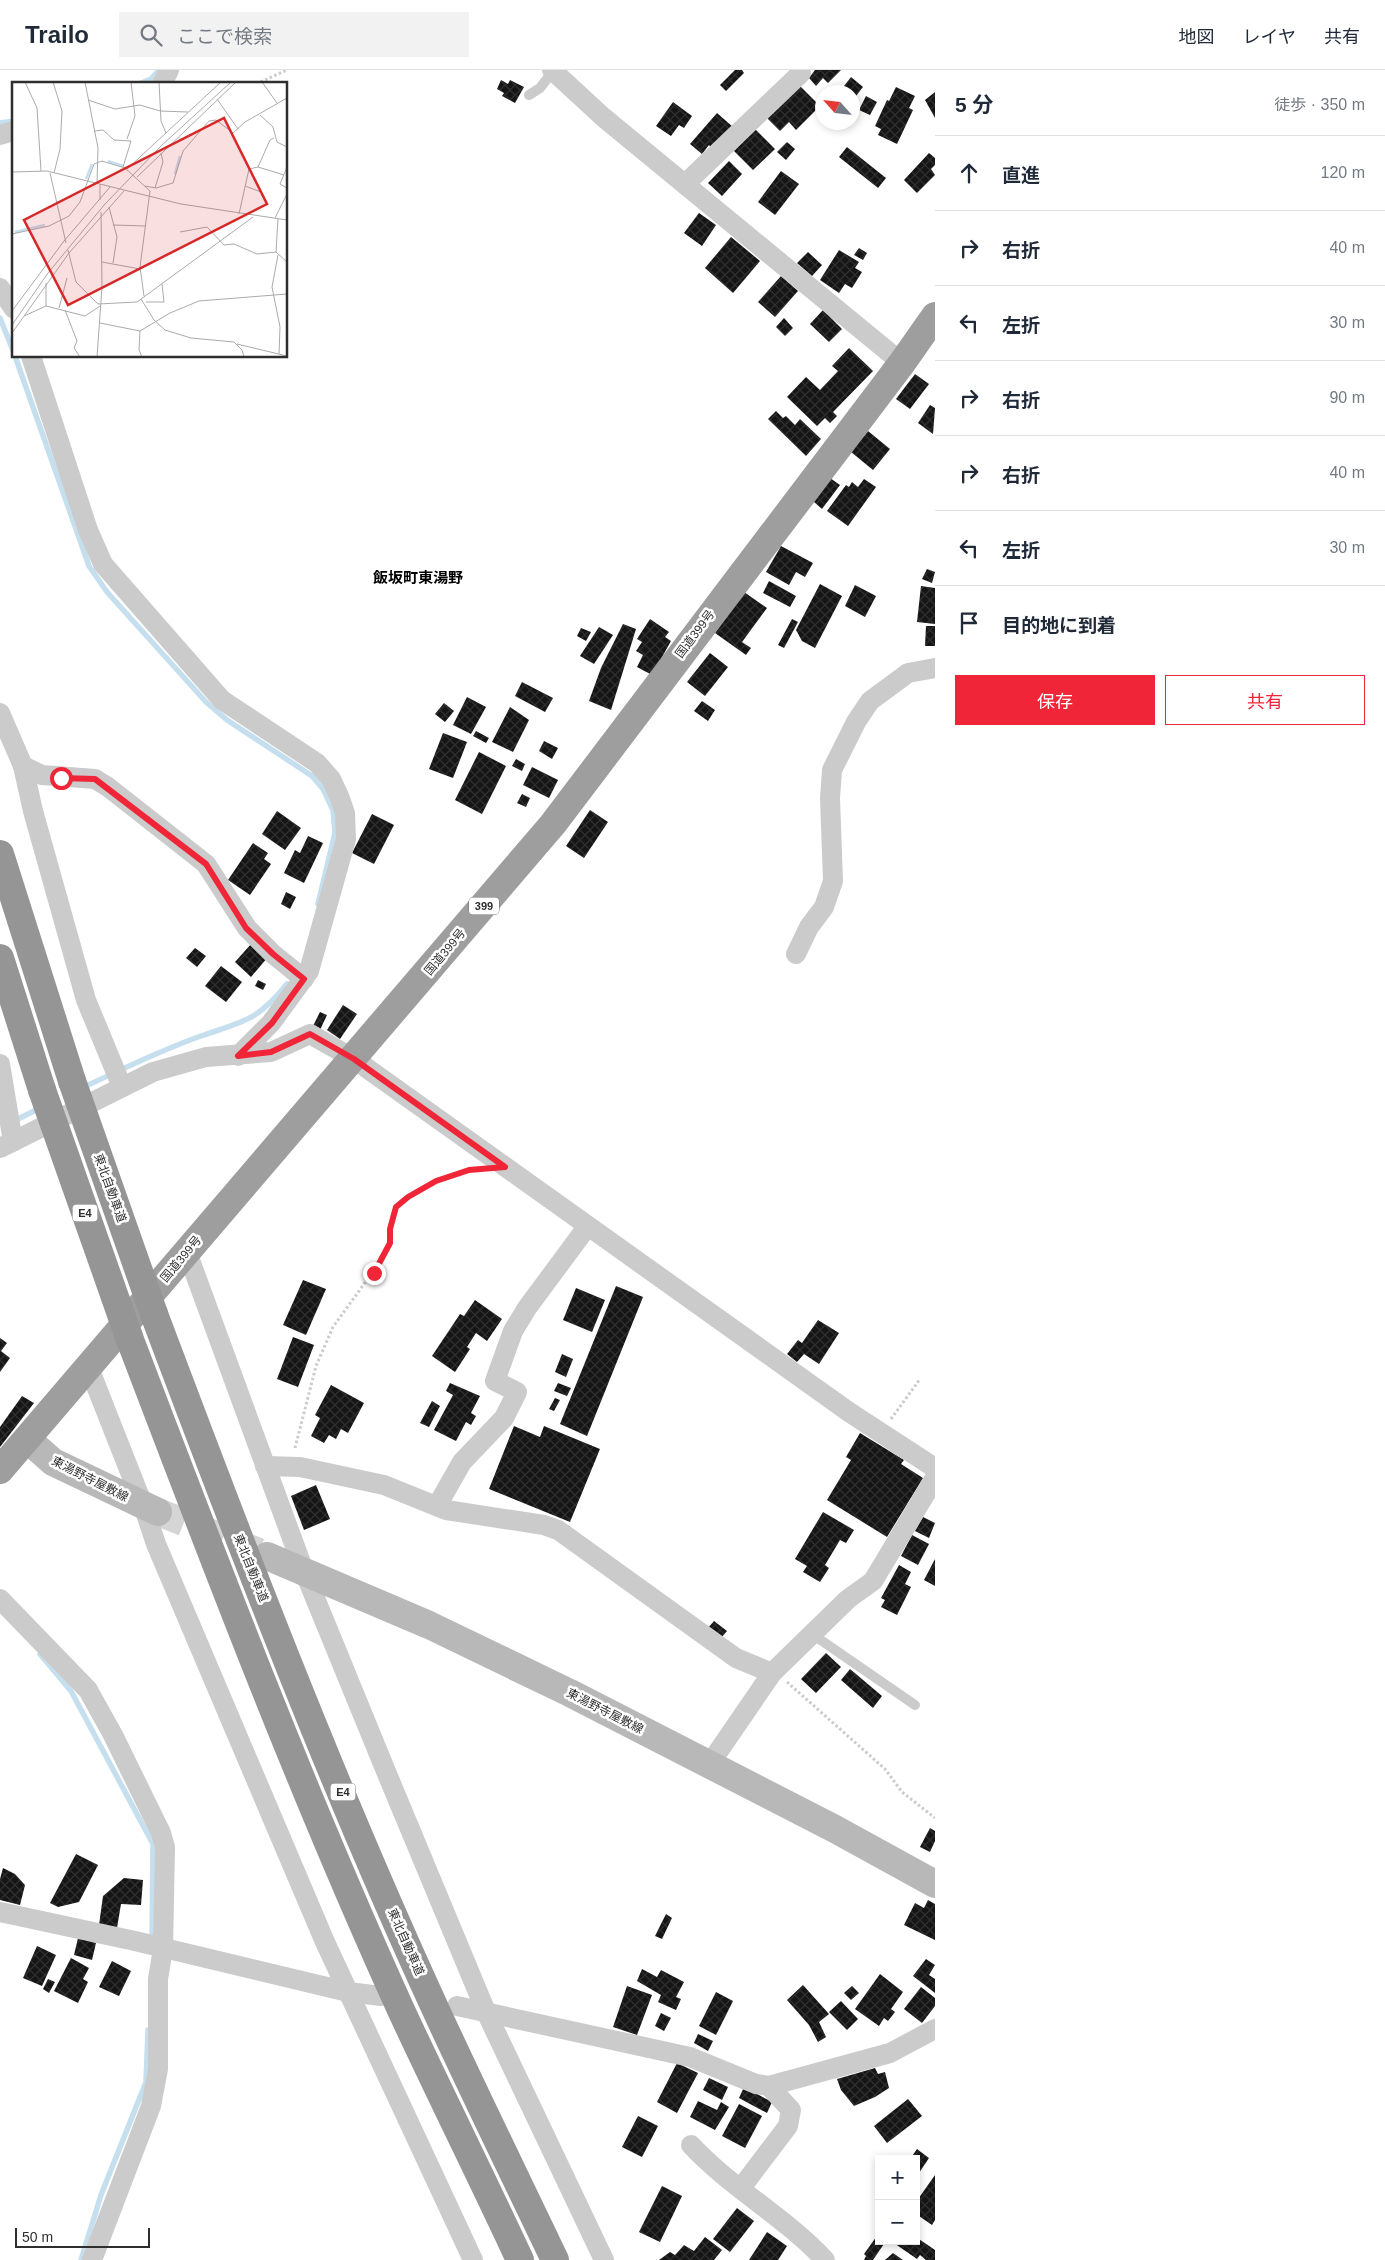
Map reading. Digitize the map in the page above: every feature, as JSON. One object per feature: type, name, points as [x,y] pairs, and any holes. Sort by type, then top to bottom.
[{"type":"highway","name":"国道399号","points":[[1,1466],[89,1368],[553,824],[902,363],[935,316]]},
{"type":"highway","name":"東北自動車道","points":[[0,854],[72,1081],[154,1314],[272,1622],[370,1860],[435,2008],[555,2260]]},
{"type":"highway","name":"E4","points":[[0,958],[42,1090],[129,1337],[251,1655],[336,1860],[401,2009],[520,2260]]},
{"type":"main road","name":"東湯野寺屋敷線","points":[[27,1439],[53,1462],[150,1508]]},
{"type":"main road","name":"東湯野寺屋敷線","points":[[267,1556],[429,1625],[579,1698],[935,1884]]},
{"type":"street","points":[[163,82],[169,70]]},
{"type":"street","points":[[553,70],[585,101],[902,363]]},
{"type":"street","points":[[685,184],[801,73]]},
{"type":"street","points":[[0,288],[12,306]]},
{"type":"street","points":[[31,358],[88,530],[103,564],[222,700],[317,763],[331,779],[339,796],[344,813],[346,839],[314,955],[297,974],[272,1023],[238,1056]]},
{"type":"street","points":[[796,954],[810,927],[824,907],[833,881],[830,798],[832,770],[856,722],[870,701],[908,673],[935,668]]},
{"type":"street","points":[[0,713],[13,759],[32,811],[86,1000],[118,1078]]},
{"type":"street","points":[[13,759],[42,775],[95,779],[108,787],[206,864],[246,928],[297,974]]},
{"type":"street","points":[[0,1064],[9,1134],[118,1078],[153,1072],[206,1056],[238,1056],[271,1052],[310,1034],[354,1059],[880,1433],[935,1468]]},
{"type":"street","points":[[437,1506],[462,1462],[504,1418],[517,1392],[495,1381],[513,1331],[527,1308],[588,1226]]},
{"type":"street","points":[[187,1252],[304,1571],[487,2014],[604,2260]]},
{"type":"street","points":[[89,1368],[150,1508],[156,1544],[348,1992],[473,2260]]},
{"type":"street","points":[[265,1466],[290,1467],[384,1484],[437,1506],[463,1513],[544,1525],[558,1530],[736,1658],[772,1673]]},
{"type":"street","points":[[708,1765],[772,1673],[848,1599],[873,1581],[935,1478]]},
{"type":"street","points":[[0,1599],[88,1690],[113,1735],[161,1833],[165,1847],[158,1979],[158,2069],[151,2106],[92,2260]]},
{"type":"street","points":[[0,1912],[135,1941],[348,1992],[381,1996]]},
{"type":"street","points":[[457,2006],[690,2057],[756,2084],[769,2086],[890,2053],[935,2029]]},
{"type":"street","points":[[741,2188],[788,2126],[791,2110],[769,2086]]},
{"type":"street","points":[[691,2145],[713,2168],[741,2188],[825,2260]]},
{"type":"lane","points":[[529,96],[540,88],[553,70]]},
{"type":"lane","points":[[812,1634],[915,1705]]},
{"type":"path","points":[[260,82],[287,70]]},
{"type":"path","points":[[290,1467],[316,1366],[333,1327],[384,1255],[390,1243],[390,1229],[396,1207],[408,1197],[436,1181],[469,1170],[505,1167]]},
{"type":"path","points":[[880,1433],[920,1379]]},
{"type":"path","points":[[772,1673],[791,1684],[886,1769],[902,1792],[935,1818]]},
{"type":"building","points":[[735,70],[742,70],[744,73],[726,91],[720,85]]},
{"type":"building","points":[[815,70],[841,70],[828,83],[823,78],[815,85],[809,78]]},
{"type":"building","points":[[851,77],[863,87],[860,91],[860,85],[845,85]]},
{"type":"building","points":[[501,80],[508,84],[510,80],[524,87],[515,103],[502,96],[504,93],[497,89]]},
{"type":"building","points":[[799,85],[815,101],[815,111],[796,130],[789,122],[780,131],[767,118]]},
{"type":"building","points":[[896,87],[915,96],[909,108],[913,110],[897,144],[878,135],[881,129],[875,126],[887,100],[889,101]]},
{"type":"building","points":[[935,92],[935,118],[925,100]]},
{"type":"building","points":[[866,96],[877,102],[870,115],[860,110]]},
{"type":"building","points":[[673,102],[692,116],[684,128],[679,125],[671,136],[656,126]]},
{"type":"building","points":[[717,113],[733,127],[713,150],[709,145],[702,154],[690,144]]},
{"type":"building","points":[[755,129],[775,149],[753,170],[734,151]]},
{"type":"building","points":[[787,142],[795,149],[786,160],[777,152]]},
{"type":"building","points":[[847,147],[886,178],[878,188],[839,157]]},
{"type":"building","points":[[929,153],[935,158],[935,165],[931,169],[935,175],[917,193],[904,180]]},
{"type":"building","points":[[729,161],[742,174],[722,196],[708,183]]},
{"type":"building","points":[[781,171],[799,184],[775,215],[758,202]]},
{"type":"building","points":[[699,213],[716,225],[702,246],[684,233]]},
{"type":"building","points":[[731,237],[760,261],[733,293],[705,268]]},
{"type":"building","points":[[859,248],[867,253],[863,260],[854,255]]},
{"type":"building","points":[[839,250],[859,262],[855,268],[862,272],[852,288],[845,284],[839,293],[820,280]]},
{"type":"building","points":[[808,252],[822,265],[812,276],[797,263]]},
{"type":"building","points":[[781,276],[798,291],[775,317],[758,302]]},
{"type":"building","points":[[823,310],[842,329],[829,342],[810,324]]},
{"type":"building","points":[[784,318],[793,328],[785,336],[776,327]]},
{"type":"building","points":[[849,348],[873,371],[833,412],[837,416],[830,423],[825,418],[817,426],[787,397],[806,377],[820,390],[838,371],[832,366]]},
{"type":"building","points":[[915,374],[929,384],[910,409],[896,399]]},
{"type":"building","points":[[930,405],[935,408],[933,434],[918,423]]},
{"type":"building","points":[[776,411],[783,418],[786,416],[795,425],[800,419],[821,439],[806,456],[768,419]]},
{"type":"building","points":[[868,431],[890,449],[873,470],[851,452]]},
{"type":"building","points":[[830,478],[840,485],[822,509],[813,501]]},
{"type":"building","points":[[864,479],[876,487],[848,526],[827,511],[846,485],[849,487],[852,482],[858,487]]},
{"type":"building","points":[[781,546],[813,563],[805,577],[796,572],[789,585],[766,572]]},
{"type":"building","points":[[927,569],[935,572],[932,583],[922,579]]},
{"type":"building","points":[[769,581],[796,596],[790,607],[763,593]]},
{"type":"building","points":[[820,584],[842,596],[815,648],[802,641],[796,630]]},
{"type":"building","points":[[855,585],[876,596],[865,617],[845,606]]},
{"type":"building","points":[[921,586],[935,588],[935,624],[917,622]]},
{"type":"building","points":[[744,592],[767,608],[742,642],[751,648],[746,655],[715,633]]},
{"type":"building","points":[[650,619],[669,632],[665,637],[671,641],[652,675],[637,667],[643,655],[636,651],[642,642],[637,639]]},
{"type":"building","points":[[792,619],[798,622],[784,648],[778,645]]},
{"type":"building","points":[[623,624],[636,629],[611,710],[589,701],[601,668]]},
{"type":"building","points":[[926,626],[935,626],[935,646],[925,646]]},
{"type":"building","points":[[599,627],[613,635],[594,664],[580,656]]},
{"type":"building","points":[[581,628],[591,632],[586,641],[577,636]]},
{"type":"building","points":[[710,653],[728,667],[705,696],[687,682]]},
{"type":"building","points":[[522,682],[553,698],[545,712],[515,696]]},
{"type":"building","points":[[467,697],[486,707],[471,734],[453,725]]},
{"type":"building","points":[[702,701],[715,710],[708,721],[694,711]]},
{"type":"building","points":[[444,703],[454,711],[445,722],[435,714]]},
{"type":"building","points":[[510,707],[529,720],[513,752],[492,742]]},
{"type":"building","points":[[476,731],[489,738],[486,743],[473,736]]},
{"type":"building","points":[[443,733],[467,742],[453,778],[429,769]]},
{"type":"building","points":[[544,741],[558,748],[552,759],[539,751]]},
{"type":"building","points":[[479,752],[506,766],[482,814],[455,800]]},
{"type":"building","points":[[516,759],[525,764],[522,771],[512,766]]},
{"type":"building","points":[[532,767],[558,780],[549,798],[523,785]]},
{"type":"building","points":[[522,794],[530,798],[526,807],[517,803]]},
{"type":"building","points":[[590,810],[608,822],[584,858],[566,846]]},
{"type":"building","points":[[277,811],[301,828],[285,850],[262,834]]},
{"type":"building","points":[[372,814],[394,825],[374,864],[352,853]]},
{"type":"building","points":[[308,836],[323,843],[304,883],[284,873],[295,850],[300,853]]},
{"type":"building","points":[[253,843],[268,853],[264,859],[271,864],[250,895],[228,880]]},
{"type":"building","points":[[286,892],[296,897],[290,909],[281,904]]},
{"type":"building","points":[[252,943],[268,957],[251,977],[235,962]]},
{"type":"building","points":[[195,948],[206,956],[197,967],[186,958]]},
{"type":"building","points":[[221,966],[242,982],[226,1002],[205,986]]},
{"type":"building","points":[[258,980],[266,984],[263,990],[255,986]]},
{"type":"building","points":[[343,1005],[357,1014],[340,1039],[327,1030]]},
{"type":"building","points":[[320,1012],[327,1015],[320,1030],[313,1026]]},
{"type":"building","points":[[303,1280],[326,1289],[306,1335],[283,1325]]},
{"type":"building","points":[[616,1286],[643,1297],[587,1436],[560,1424]]},
{"type":"building","points":[[576,1288],[605,1300],[592,1332],[563,1320]]},
{"type":"building","points":[[475,1300],[502,1319],[487,1341],[476,1333],[467,1347],[470,1349],[455,1372],[432,1356],[460,1314],[464,1316]]},
{"type":"building","points":[[818,1320],[839,1333],[819,1364],[804,1354],[797,1362],[787,1354],[798,1340],[802,1343]]},
{"type":"building","points":[[293,1337],[314,1345],[298,1387],[277,1379]]},
{"type":"building","points":[[0,1338],[7,1343],[1,1351],[10,1358],[0,1372]]},
{"type":"building","points":[[562,1354],[573,1359],[566,1377],[555,1372]]},
{"type":"building","points":[[450,1383],[480,1396],[471,1413],[476,1416],[471,1425],[466,1422],[456,1441],[434,1430],[453,1395],[446,1391]]},
{"type":"building","points":[[558,1383],[571,1388],[567,1396],[554,1391]]},
{"type":"building","points":[[331,1385],[364,1403],[348,1433],[341,1429],[336,1439],[329,1435],[324,1443],[311,1436],[320,1418],[315,1415]]},
{"type":"building","points":[[22,1396],[34,1403],[0,1447],[0,1427]]},
{"type":"building","points":[[555,1398],[560,1400],[554,1411],[549,1409]]},
{"type":"building","points":[[432,1401],[440,1406],[429,1427],[420,1423]]},
{"type":"building","points":[[514,1426],[540,1437],[544,1426],[600,1449],[570,1522],[489,1489]]},
{"type":"building","points":[[860,1433],[904,1460],[901,1464],[923,1478],[887,1537],[827,1500],[851,1460],[846,1457]]},
{"type":"building","points":[[316,1485],[330,1519],[304,1530],[291,1496]]},
{"type":"building","points":[[823,1512],[854,1530],[846,1543],[840,1540],[825,1565],[829,1568],[820,1582],[803,1572],[807,1566],[795,1559]]},
{"type":"building","points":[[923,1517],[935,1523],[929,1538],[915,1531]]},
{"type":"building","points":[[912,1535],[929,1544],[918,1565],[901,1556]]},
{"type":"building","points":[[935,1559],[935,1586],[924,1580]]},
{"type":"building","points":[[899,1565],[911,1572],[905,1584],[911,1587],[897,1615],[881,1607],[885,1600],[881,1598]]},
{"type":"building","points":[[714,1621],[727,1631],[721,1638],[708,1628]]},
{"type":"building","points":[[826,1653],[841,1667],[816,1693],[801,1679]]},
{"type":"building","points":[[850,1669],[882,1696],[873,1708],[841,1680]]},
{"type":"building","points":[[930,1828],[935,1831],[935,1841],[930,1852],[920,1847]]},
{"type":"building","points":[[76,1854],[98,1865],[79,1902],[58,1907],[50,1903]]},
{"type":"building","points":[[3,1868],[15,1874],[25,1885],[20,1905],[0,1900],[0,1879]]},
{"type":"building","points":[[124,1878],[143,1880],[141,1905],[121,1904],[117,1928],[99,1925],[103,1896]]},
{"type":"building","points":[[928,1900],[935,1904],[935,1940],[904,1925],[915,1903],[924,1908]]},
{"type":"building","points":[[666,1914],[672,1918],[662,1939],[655,1936]]},
{"type":"building","points":[[78,1938],[96,1943],[92,1960],[74,1955]]},
{"type":"building","points":[[37,1946],[56,1955],[42,1986],[23,1978]]},
{"type":"building","points":[[71,1958],[89,1968],[83,1979],[88,1982],[78,2003],[54,1991]]},
{"type":"building","points":[[926,1959],[935,1965],[929,1975],[935,1979],[935,1993],[913,1976]]},
{"type":"building","points":[[112,1961],[131,1971],[119,1996],[99,1987]]},
{"type":"building","points":[[642,1969],[657,1977],[661,1970],[684,1982],[676,1997],[681,1999],[676,2010],[658,2002],[661,1995],[637,1981]]},
{"type":"building","points":[[880,1974],[903,1992],[891,2009],[895,2012],[888,2021],[884,2018],[879,2026],[855,2009]]},
{"type":"building","points":[[48,1979],[55,1982],[49,1993],[43,1989]]},
{"type":"building","points":[[803,1985],[829,2014],[819,2022],[826,2037],[818,2042],[809,2025],[787,2000]]},
{"type":"building","points":[[627,1986],[652,1995],[637,2035],[613,2027]]},
{"type":"building","points":[[852,1986],[859,1993],[851,2000],[844,1993]]},
{"type":"building","points":[[921,1987],[935,1998],[935,2006],[922,2023],[904,2009]]},
{"type":"building","points":[[716,1992],[733,2001],[716,2035],[699,2026]]},
{"type":"building","points":[[841,2001],[858,2019],[847,2030],[829,2012]]},
{"type":"building","points":[[661,2013],[671,2018],[664,2031],[655,2026]]},
{"type":"building","points":[[698,2034],[713,2041],[708,2051],[694,2043]]},
{"type":"building","points":[[677,2063],[698,2073],[677,2113],[657,2102]]},
{"type":"building","points":[[875,2068],[878,2074],[885,2072],[889,2088],[875,2097],[854,2106],[841,2090],[837,2079]]},
{"type":"building","points":[[709,2078],[728,2087],[722,2100],[703,2090]]},
{"type":"building","points":[[744,2087],[772,2102],[767,2113],[739,2098]]},
{"type":"building","points":[[908,2099],[922,2116],[887,2143],[874,2126]]},
{"type":"building","points":[[698,2101],[717,2110],[721,2102],[729,2107],[715,2130],[690,2117]]},
{"type":"building","points":[[739,2104],[762,2116],[745,2148],[722,2136]]},
{"type":"building","points":[[638,2116],[658,2126],[642,2157],[622,2147]]},
{"type":"building","points":[[917,2149],[929,2158],[920,2172],[920,2155],[913,2155]]},
{"type":"building","points":[[935,2175],[935,2220],[932,2225],[920,2217],[920,2196]]},
{"type":"building","points":[[662,2186],[682,2196],[660,2242],[639,2232]]},
{"type":"building","points":[[737,2208],[754,2221],[730,2252],[713,2239]]},
{"type":"building","points":[[767,2232],[787,2246],[778,2260],[749,2260]]},
{"type":"building","points":[[705,2237],[722,2250],[714,2260],[659,2260],[670,2252],[675,2255],[684,2245],[694,2251]]},
{"type":"building","points":[[875,2239],[875,2245],[883,2245],[873,2260],[864,2260],[866,2256],[864,2254]]},
{"type":"building","points":[[920,2240],[935,2250],[935,2260],[926,2260],[920,2255],[917,2259],[897,2245],[920,2245]]},
{"type":"building","points":[[893,2253],[903,2260],[885,2260]]},
{"type":"waterway","points":[[144,82],[151,79],[159,70]]},
{"type":"waterway","points":[[0,123],[12,121]]},
{"type":"waterway","points":[[0,318],[12,348]]},
{"type":"waterway","points":[[16,358],[89,566],[107,592],[206,702],[227,720],[312,776],[323,789],[333,810],[335,833],[318,904]]},
{"type":"waterway","points":[[82,1088],[141,1060],[248,1019],[267,1006],[287,984]]},
{"type":"waterway","points":[[14,1121],[40,1108]]},
{"type":"waterway","points":[[40,1654],[71,1691],[153,1844],[152,1941]]},
{"type":"waterway","points":[[81,2260],[101,2195],[146,2082],[148,2030]]},
{"type":"tunnel","points":[[158,1512],[259,1552]]},
{"type":"district","name":"飯坂町東湯野","points":[[418,577]]},
{"type":"route","points":[[61,778],[95,779],[108,787],[206,864],[246,928],[273,954],[304,979],[272,1023],[238,1056],[271,1052],[310,1034],[354,1059],[505,1167],[469,1170],[436,1181],[408,1197],[396,1207],[390,1229],[390,1243],[374,1273]]}]
